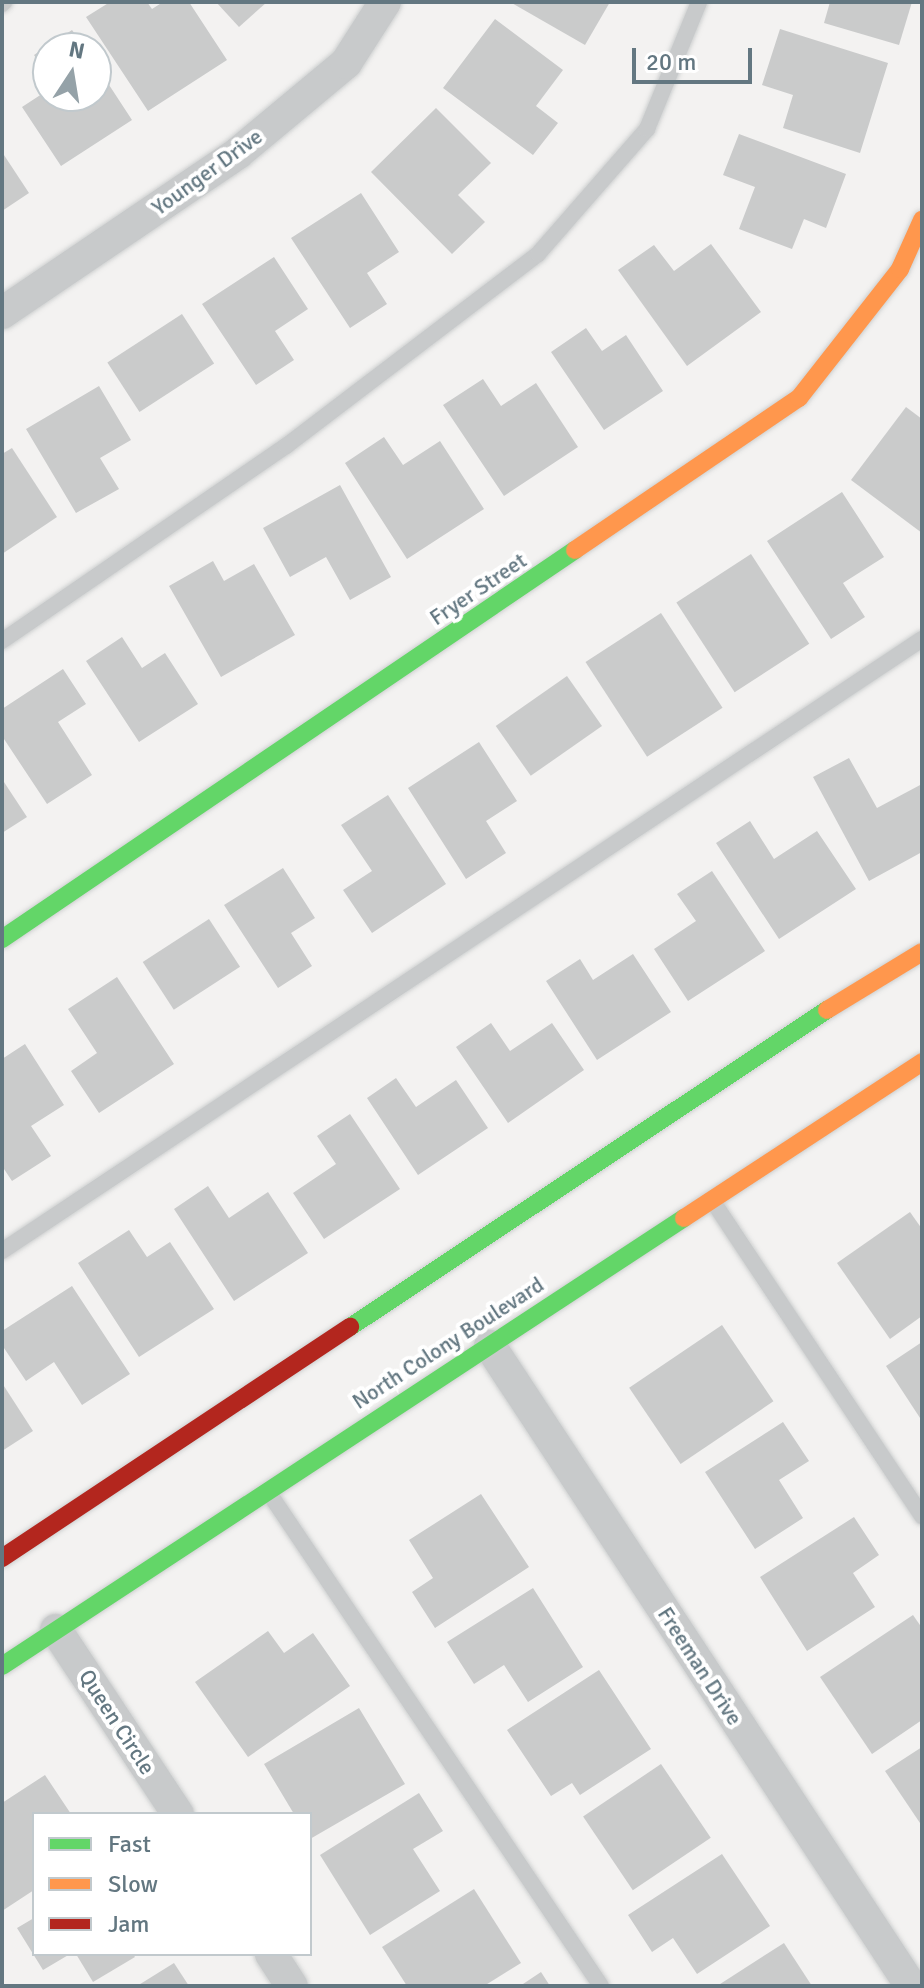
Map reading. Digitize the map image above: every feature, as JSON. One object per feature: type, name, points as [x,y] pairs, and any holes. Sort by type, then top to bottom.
[{"type":"street","name":"Younger Drive","points":[[2,313],[238,153],[346,63],[385,2]]},
{"type":"street","name":"Fryer Street","points":[[2,939],[799,398],[900,269],[922,220]]},
{"type":"street","points":[[2,1558],[839,1001],[922,952]]},
{"type":"street","name":"North Colony Boulevard","points":[[2,1666],[266,1489],[713,1201],[922,1062]]},
{"type":"street","name":"Freeman Drive","points":[[490,1346],[911,1986]]},
{"type":"street","name":"Queen Circle","points":[[56,1630],[177,1812]]},
{"type":"street","points":[[272,1956],[292,1986]]},
{"type":"lane","points":[[2,641],[286,446],[538,254],[647,129],[699,2]]},
{"type":"lane","points":[[2,1251],[922,639]]},
{"type":"lane","points":[[713,1201],[922,1516]]},
{"type":"lane","points":[[266,1489],[601,1986]]},
{"type":"building","points":[[110,2],[147,2],[152,9],[163,2],[189,2],[227,60],[148,111],[112,56],[112,32],[96,32],[86,17]]},
{"type":"building","points":[[216,2],[267,2],[239,27]]},
{"type":"building","points":[[510,2],[610,2],[585,45]]},
{"type":"building","points":[[830,2],[912,2],[899,45],[824,23]]},
{"type":"building","points":[[495,19],[563,70],[536,106],[558,123],[533,155],[443,88]]},
{"type":"building","points":[[780,29],[888,63],[860,153],[783,128],[793,95],[762,85]]},
{"type":"building","points":[[112,89],[132,120],[61,166],[22,107],[32,100],[32,112],[112,112]]},
{"type":"building","points":[[436,108],[491,163],[458,195],[485,222],[452,254],[371,172]]},
{"type":"building","points":[[739,134],[846,174],[826,228],[804,219],[792,249],[739,229],[755,187],[723,175]]},
{"type":"building","points":[[2,152],[29,193],[2,211]]},
{"type":"building","points":[[361,193],[399,252],[367,273],[387,304],[350,328],[291,238]]},
{"type":"building","points":[[711,244],[761,312],[687,366],[618,270],[654,245],[674,271]]},
{"type":"building","points":[[274,257],[308,309],[275,331],[294,360],[256,385],[202,304]]},
{"type":"building","points":[[182,314],[214,363],[139,412],[107,362]]},
{"type":"building","points":[[586,328],[602,351],[626,335],[663,391],[604,430],[551,352]]},
{"type":"building","points":[[483,379],[501,406],[536,383],[578,447],[504,496],[443,405]]},
{"type":"building","points":[[99,386],[131,440],[100,458],[119,489],[76,513],[26,429]]},
{"type":"building","points":[[906,407],[922,419],[922,533],[851,480]]},
{"type":"building","points":[[384,437],[403,465],[440,441],[484,509],[407,559],[345,463]]},
{"type":"building","points":[[12,448],[57,517],[2,554],[2,454]]},
{"type":"building","points":[[340,485],[391,577],[350,600],[326,557],[290,577],[263,528]]},
{"type":"building","points":[[842,492],[884,557],[843,583],[865,617],[831,639],[767,541]]},
{"type":"building","points":[[751,554],[809,644],[735,692],[676,602]]},
{"type":"building","points":[[213,561],[224,581],[254,564],[295,635],[221,677],[169,586]]},
{"type":"building","points":[[661,613],[723,708],[647,757],[586,662]]},
{"type":"building","points":[[122,637],[142,668],[165,653],[198,704],[139,742],[86,661]]},
{"type":"building","points":[[63,669],[86,704],[58,722],[92,775],[47,804],[2,736],[2,709]]},
{"type":"building","points":[[567,676],[602,726],[531,776],[496,726]]},
{"type":"building","points":[[479,742],[517,801],[486,821],[506,853],[466,879],[408,788]]},
{"type":"building","points":[[849,758],[877,808],[922,784],[922,852],[869,881],[813,777]]},
{"type":"building","points":[[2,779],[27,817],[2,833]]},
{"type":"building","points":[[388,795],[446,884],[372,933],[343,890],[372,871],[341,825]]},
{"type":"building","points":[[750,821],[774,859],[817,831],[856,889],[779,939],[716,843]]},
{"type":"building","points":[[283,868],[315,918],[291,933],[312,966],[278,988],[224,905]]},
{"type":"building","points":[[712,871],[765,951],[688,1001],[654,949],[696,921],[677,894]]},
{"type":"building","points":[[209,919],[240,967],[174,1010],[143,962]]},
{"type":"building","points":[[633,954],[671,1012],[597,1060],[546,981],[580,959],[593,980]]},
{"type":"building","points":[[117,977],[174,1064],[99,1113],[71,1071],[97,1053],[68,1009]]},
{"type":"building","points":[[491,1023],[510,1051],[552,1023],[584,1070],[508,1123],[456,1047]]},
{"type":"building","points":[[25,1044],[64,1105],[31,1126],[51,1156],[12,1181],[2,1166],[2,1059]]},
{"type":"building","points":[[396,1078],[416,1107],[456,1080],[488,1128],[418,1175],[367,1098]]},
{"type":"building","points":[[350,1114],[400,1189],[324,1239],[293,1193],[336,1164],[317,1136]]},
{"type":"building","points":[[208,1186],[229,1218],[268,1192],[308,1253],[234,1301],[174,1209]]},
{"type":"building","points":[[910,1212],[922,1229],[922,1316],[890,1339],[837,1263]]},
{"type":"building","points":[[129,1230],[147,1257],[170,1242],[214,1309],[139,1357],[78,1263]]},
{"type":"building","points":[[72,1286],[130,1374],[82,1405],[54,1362],[26,1381],[2,1345],[2,1331]]},
{"type":"building","points":[[722,1325],[773,1401],[681,1464],[629,1388]]},
{"type":"building","points":[[922,1342],[922,1421],[886,1366]]},
{"type":"building","points":[[2,1383],[33,1431],[2,1451]]},
{"type":"building","points":[[783,1422],[809,1461],[779,1480],[803,1518],[755,1549],[705,1472]]},
{"type":"building","points":[[481,1494],[529,1567],[435,1628],[412,1592],[433,1578],[409,1540]]},
{"type":"building","points":[[854,1517],[879,1555],[853,1573],[875,1607],[807,1651],[760,1577]]},
{"type":"building","points":[[533,1588],[583,1667],[528,1702],[504,1665],[474,1684],[447,1642]]},
{"type":"building","points":[[913,1615],[922,1628],[922,1720],[872,1754],[820,1677]]},
{"type":"building","points":[[268,1631],[284,1653],[313,1633],[350,1686],[248,1757],[195,1682]]},
{"type":"building","points":[[599,1670],[651,1749],[580,1795],[572,1783],[551,1796],[507,1730]]},
{"type":"building","points":[[359,1708],[405,1784],[312,1838],[312,1812],[293,1812],[264,1764]]},
{"type":"building","points":[[922,1747],[922,1826],[885,1771]]},
{"type":"building","points":[[661,1764],[711,1838],[633,1890],[583,1817]]},
{"type":"building","points":[[45,1775],[70,1812],[32,1812],[32,1891],[2,1911],[2,1803]]},
{"type":"building","points":[[419,1793],[443,1831],[413,1849],[440,1891],[370,1935],[320,1855]]},
{"type":"building","points":[[722,1854],[770,1926],[697,1974],[673,1938],[652,1952],[628,1915]]},
{"type":"building","points":[[474,1889],[521,1963],[484,1986],[407,1986],[382,1947]]},
{"type":"building","points":[[32,1919],[32,1952],[17,1928]]},
{"type":"building","points":[[784,1943],[812,1986],[717,1986]]},
{"type":"building","points":[[34,1956],[67,1956],[43,1970]]},
{"type":"building","points":[[77,1956],[135,1957],[93,1982]]},
{"type":"building","points":[[174,1963],[189,1986],[137,1986]]},
{"type":"building","points":[[541,1972],[550,1986],[520,1986]]},
{"type":"traffic: fast","points":[[2,939],[575,550]]},
{"type":"traffic: fast","points":[[350,1327],[827,1010]]},
{"type":"traffic: fast","points":[[2,1666],[684,1218]]},
{"type":"traffic: slow","points":[[575,550],[799,398],[900,269],[922,220]]},
{"type":"traffic: slow","points":[[827,1010],[922,952]]},
{"type":"traffic: slow","points":[[684,1218],[922,1062]]},
{"type":"traffic: jam","points":[[2,1558],[350,1327]]}]
